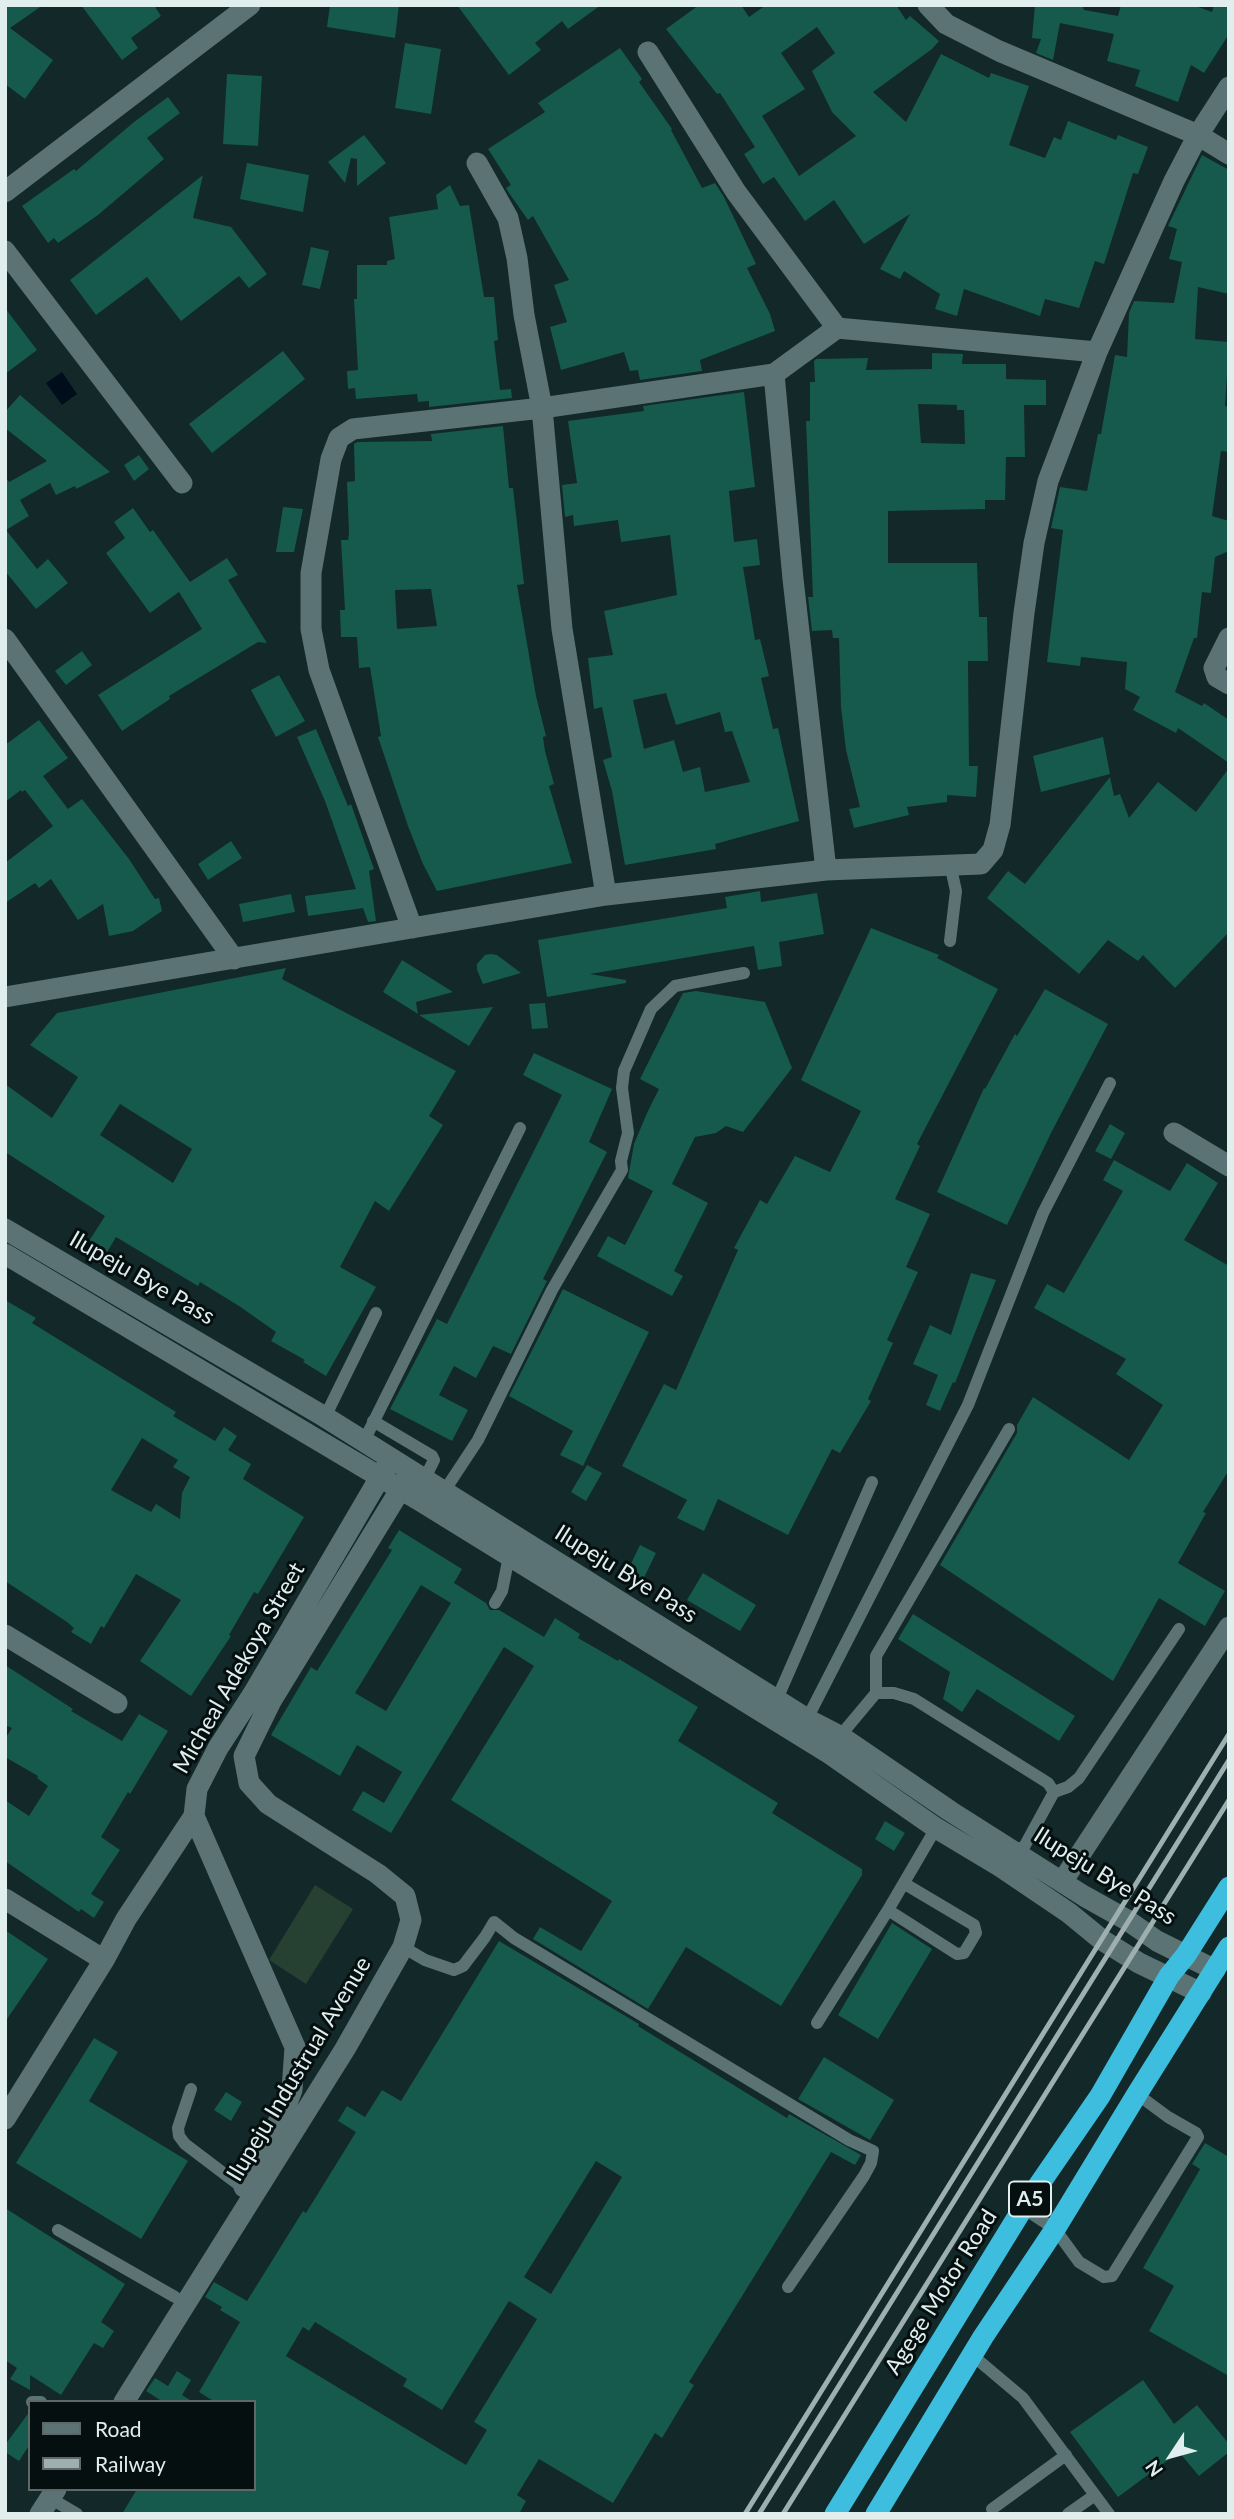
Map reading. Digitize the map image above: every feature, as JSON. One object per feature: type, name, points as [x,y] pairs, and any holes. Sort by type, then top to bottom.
[{"type":"highway","name":"Agege Motor Road","points":[[835,2514],[1023,2208],[1100,2096],[1169,1976],[1186,1955],[1229,1887]]},
{"type":"highway","name":"A5","points":[[876,2514],[1229,1947]]},
{"type":"street","points":[[5,192],[250,5]]},
{"type":"street","points":[[928,5],[946,24],[999,51],[1198,135],[1229,154]]},
{"type":"street","points":[[648,52],[736,192],[837,328]]},
{"type":"street","points":[[5,997],[606,895],[826,870],[981,864],[993,850],[1000,824],[1024,612],[1034,543],[1048,481],[1097,352],[1174,181],[1198,135],[1229,88]]},
{"type":"street","points":[[477,163],[508,218],[517,258],[524,315],[542,408],[562,629],[606,895]]},
{"type":"street","points":[[5,251],[182,483]]},
{"type":"street","points":[[412,928],[323,682],[313,639],[311,573],[331,459],[339,438],[353,429],[542,408],[774,374],[837,328],[1097,352]]},
{"type":"street","points":[[774,374],[793,579],[826,870]]},
{"type":"street","points":[[1229,638],[1214,668],[1217,677],[1229,684]]},
{"type":"street","points":[[5,639],[234,959]]},
{"type":"street","points":[[1174,1133],[1229,1166]]},
{"type":"street","name":"Ilupeju Bye Pass","points":[[5,1228],[390,1458],[410,1478],[509,1556],[827,1752],[936,1828],[1001,1867],[1069,1913],[1102,1940],[1139,1963],[1200,1993]]},
{"type":"street","name":"Ilupeju Bye Pass","points":[[5,1254],[343,1454],[380,1479],[410,1478],[491,1520],[807,1719],[840,1736],[950,1811],[1062,1882],[1157,1941],[1215,1970]]},
{"type":"street","name":"Micheal Adekoya Street","points":[[5,2119],[104,1960],[126,1919],[194,1816],[197,1789],[218,1748],[253,1694],[390,1458]]},
{"type":"street","name":"Micheal Adekoya Street","points":[[268,1804],[249,1783],[244,1756],[271,1701],[376,1527],[410,1478]]},
{"type":"street","points":[[1062,1882],[1229,1626]]},
{"type":"street","points":[[5,1635],[117,1703]]},
{"type":"street","name":"Ilupeju Industrual Avenue","points":[[125,2400],[345,2049],[403,1947],[411,1920],[405,1896],[378,1874],[268,1804]]},
{"type":"street","name":"Ilupeju Industrual Avenue","points":[[112,2400],[243,2188],[284,2111],[292,2090],[295,2048],[194,1816]]},
{"type":"street","points":[[5,1899],[104,1960]]},
{"type":"street","points":[[40,2514],[63,2502]]},
{"type":"lane","points":[[950,864],[956,891],[950,941]]},
{"type":"lane","points":[[443,1493],[478,1440],[552,1290],[622,1170],[621,1161],[628,1133],[622,1098],[624,1071],[651,1009],[675,986],[744,973]]},
{"type":"lane","points":[[807,1719],[968,1405],[1043,1213],[1110,1083]]},
{"type":"lane","points":[[355,1437],[365,1439],[520,1128]]},
{"type":"lane","points":[[325,1417],[376,1313]]},
{"type":"lane","points":[[373,1420],[432,1456],[434,1460],[425,1478],[410,1478]]},
{"type":"lane","points":[[840,1736],[876,1693],[876,1656],[1009,1429]]},
{"type":"lane","points":[[777,1699],[790,1675],[872,1482]]},
{"type":"lane","points":[[495,1603],[502,1591],[509,1556]]},
{"type":"lane","points":[[1012,1850],[1024,1847],[1054,1792],[1068,1787],[1079,1778],[1179,1629]]},
{"type":"lane","points":[[876,1693],[894,1693],[914,1699],[1048,1783],[1054,1792]]},
{"type":"lane","points":[[817,2023],[905,1884],[936,1828]]},
{"type":"lane","points":[[888,1910],[957,1954],[964,1953],[976,1933],[974,1925],[905,1884]]},
{"type":"lane","points":[[403,1947],[454,1970],[463,1966],[494,1922],[538,1953],[849,2140],[873,2151],[871,2163],[864,2176],[788,2287]]},
{"type":"lane","points":[[191,2089],[178,2128],[179,2136],[185,2144],[243,2188]]},
{"type":"lane","points":[[1023,2208],[1055,2229],[1079,2262],[1104,2277],[1112,2276],[1198,2137],[1196,2133],[1137,2094]]},
{"type":"lane","points":[[58,2230],[175,2297]]},
{"type":"lane","points":[[972,2356],[1023,2398],[1109,2514]]},
{"type":"lane","points":[[992,2509],[1066,2455]]},
{"type":"lane","points":[[1068,2514],[1095,2495]]},
{"type":"green space","points":[[315,1885],[353,1909],[306,1984],[269,1960]]},
{"type":"water","points":[[62,372],[77,394],[62,405],[46,383]]},
{"type":"building","points":[[5,5],[43,5],[10,28],[53,60],[25,99],[5,84]]},
{"type":"building","points":[[81,5],[154,5],[161,16],[131,38],[138,48],[122,60]]},
{"type":"building","points":[[330,5],[399,5],[395,38],[327,27]]},
{"type":"building","points":[[457,5],[601,5],[568,29],[562,21],[535,43],[541,50],[509,75]]},
{"type":"building","points":[[699,5],[741,5],[749,17],[766,5],[896,5],[906,20],[910,16],[939,41],[873,92],[906,122],[941,54],[989,78],[991,73],[1029,86],[1009,145],[1045,158],[1054,137],[1061,140],[1068,121],[1116,140],[1118,135],[1148,147],[1138,174],[1133,173],[1104,264],[1095,261],[1079,308],[1045,299],[1040,316],[964,289],[957,316],[935,309],[940,294],[904,271],[900,279],[880,269],[910,214],[864,244],[834,200],[805,221],[774,177],[763,184],[744,154],[755,147],[720,93],[717,94],[666,29]],"holes":[[[817,27],[835,53],[812,71],[832,112],[856,136],[799,176],[762,116],[805,89],[781,53]]]},
{"type":"building","points":[[1035,5],[1082,5],[1084,10],[1118,16],[1121,5],[1193,5],[1212,12],[1214,5],[1229,5],[1229,34],[1204,73],[1191,65],[1178,102],[1135,86],[1140,70],[1107,61],[1114,34],[1060,23],[1053,60],[1036,53],[1041,39],[1032,38]]},
{"type":"building","points":[[405,43],[441,49],[431,114],[395,108]]},
{"type":"building","points":[[620,48],[642,79],[639,82],[672,129],[702,188],[715,183],[724,197],[756,264],[747,268],[770,314],[775,331],[700,360],[702,371],[640,380],[638,370],[630,371],[624,352],[561,370],[550,327],[567,322],[554,285],[569,280],[533,216],[528,220],[509,193],[506,188],[511,185],[488,149],[545,112],[538,103]]},
{"type":"building","points":[[227,74],[262,76],[258,146],[223,144]]},
{"type":"building","points":[[168,97],[180,113],[147,138],[164,159],[98,215],[58,243],[54,238],[48,243],[22,206],[74,169],[76,171]]},
{"type":"building","points":[[364,135],[386,163],[357,186],[357,159],[351,158],[345,183],[328,162]]},
{"type":"building","points":[[1202,155],[1229,170],[1229,294],[1198,287],[1195,339],[1229,342],[1225,406],[1229,407],[1229,452],[1221,451],[1212,516],[1229,521],[1229,551],[1215,557],[1211,593],[1202,592],[1197,638],[1194,638],[1175,692],[1202,706],[1204,703],[1229,720],[1229,763],[1178,728],[1176,733],[1133,710],[1140,697],[1125,689],[1127,662],[1081,657],[1080,666],[1047,662],[1063,530],[1051,528],[1060,487],[1087,491],[1098,434],[1101,434],[1115,355],[1127,357],[1129,313],[1134,301],[1174,303],[1182,262],[1169,259],[1177,229],[1168,226]]},
{"type":"building","points":[[247,163],[309,175],[303,212],[240,199]]},
{"type":"building","points":[[203,175],[193,218],[231,227],[267,274],[249,288],[239,276],[181,321],[147,277],[96,315],[70,280]]},
{"type":"building","points":[[450,185],[460,206],[469,205],[484,297],[494,297],[498,340],[494,341],[500,390],[511,389],[512,398],[429,407],[429,401],[418,402],[417,394],[356,399],[355,388],[348,389],[347,371],[358,370],[354,299],[357,299],[357,265],[387,265],[387,261],[395,259],[389,217],[438,209],[436,195]]},
{"type":"building","points":[[311,247],[329,251],[320,289],[302,285]]},
{"type":"building","points":[[5,308],[37,350],[5,374]]},
{"type":"building","points":[[283,351],[305,379],[212,453],[189,424]]},
{"type":"building","points":[[932,353],[963,354],[962,364],[1006,364],[1006,379],[1046,380],[1046,405],[1024,405],[1025,457],[1006,457],[1005,500],[985,500],[985,509],[888,511],[888,563],[977,563],[979,617],[987,617],[988,661],[968,661],[969,766],[978,766],[976,797],[947,795],[947,802],[907,807],[909,815],[854,828],[849,809],[860,807],[846,750],[841,707],[839,638],[833,638],[832,630],[812,631],[808,597],[813,597],[806,421],[810,421],[810,382],[815,382],[816,359],[868,358],[866,370],[932,369]],"holes":[[[918,404],[957,405],[957,410],[964,410],[965,444],[921,443]]]},
{"type":"building","points":[[744,392],[755,487],[729,491],[734,542],[757,539],[760,565],[743,567],[755,640],[760,639],[769,676],[761,678],[773,729],[778,728],[799,821],[715,844],[716,849],[625,865],[612,791],[603,760],[612,757],[602,707],[594,709],[588,658],[613,655],[604,611],[677,595],[670,535],[621,542],[618,520],[574,526],[573,515],[565,517],[562,485],[577,483],[568,421],[644,411],[643,406]],"holes":[[[666,693],[676,725],[720,712],[725,732],[732,731],[750,782],[705,792],[700,767],[683,772],[674,740],[644,749],[633,700]]]},
{"type":"building","points":[[20,395],[110,472],[76,489],[75,486],[56,495],[50,483],[20,500],[29,516],[6,530],[37,569],[48,559],[68,583],[36,609],[5,571],[5,476],[9,482],[47,461],[5,428],[5,412]]},
{"type":"building","points":[[503,426],[509,488],[513,488],[524,584],[517,585],[536,696],[546,736],[543,737],[545,751],[554,784],[549,786],[572,863],[437,891],[408,826],[378,737],[381,736],[370,667],[359,668],[357,637],[341,637],[340,610],[345,610],[341,540],[348,540],[349,533],[347,482],[355,481],[354,444],[432,441],[431,434]],"holes":[[[431,589],[437,626],[397,629],[395,590]]]},
{"type":"building","points":[[139,455],[149,469],[134,481],[124,465]]},
{"type":"building","points":[[283,507],[303,509],[294,552],[276,552]]},
{"type":"building","points":[[133,508],[150,532],[153,530],[190,582],[227,558],[238,575],[228,580],[267,643],[258,642],[169,696],[170,699],[122,731],[98,695],[202,629],[179,592],[150,613],[106,553],[125,538],[114,522]]},
{"type":"building","points":[[82,651],[92,665],[66,685],[55,671]]},
{"type":"building","points":[[279,675],[305,721],[276,737],[251,690]]},
{"type":"building","points":[[39,720],[68,758],[43,776],[68,809],[82,799],[129,859],[155,899],[159,898],[162,911],[133,931],[109,936],[103,904],[78,920],[51,879],[39,888],[35,883],[5,903],[5,863],[53,826],[25,790],[5,802],[5,745]]},
{"type":"building","points":[[316,729],[348,806],[351,804],[374,869],[369,871],[376,921],[368,922],[363,908],[308,916],[305,896],[356,889],[325,801],[297,737]]},
{"type":"building","points":[[1103,737],[1110,774],[1041,792],[1033,756]]},
{"type":"building","points":[[1229,768],[1229,932],[1175,988],[1143,955],[1138,961],[1108,940],[1079,974],[987,898],[1008,871],[1025,884],[1110,777],[1114,796],[1120,794],[1129,818],[1158,782],[1196,812]]},
{"type":"building","points":[[231,841],[242,858],[208,880],[198,864]]},
{"type":"building","points":[[760,891],[761,902],[817,893],[824,934],[779,942],[782,966],[758,970],[754,946],[590,974],[626,980],[626,983],[547,997],[538,940],[727,908],[725,897]]},
{"type":"building","points":[[291,894],[295,912],[243,922],[239,904]]},
{"type":"building","points":[[871,928],[939,955],[937,958],[998,989],[917,1144],[920,1146],[895,1199],[930,1214],[906,1267],[918,1272],[887,1340],[893,1343],[868,1399],[871,1401],[840,1453],[832,1449],[788,1535],[718,1499],[704,1531],[677,1518],[687,1500],[622,1466],[664,1384],[676,1390],[738,1250],[734,1248],[760,1200],[767,1204],[795,1156],[830,1172],[861,1111],[801,1080]]},
{"type":"building","points":[[485,955],[497,955],[521,973],[483,984],[477,964]]},
{"type":"building","points":[[402,960],[453,992],[416,1002],[418,1014],[383,992]]},
{"type":"building","points":[[286,968],[282,979],[456,1071],[429,1116],[443,1125],[389,1211],[375,1201],[340,1267],[376,1287],[326,1376],[303,1362],[305,1360],[271,1341],[276,1332],[239,1306],[200,1282],[198,1286],[116,1237],[100,1264],[82,1252],[105,1216],[5,1152],[5,1084],[52,1118],[78,1077],[30,1045],[57,1013]],"holes":[[[120,1104],[192,1149],[173,1183],[100,1135]]]},
{"type":"building","points":[[1045,989],[1108,1024],[1007,1225],[937,1192],[984,1088]]},
{"type":"building","points":[[696,991],[765,1002],[792,1068],[743,1132],[726,1126],[716,1133],[695,1137],[672,1184],[708,1203],[674,1271],[683,1276],[672,1296],[597,1256],[608,1236],[625,1245],[653,1191],[628,1178],[634,1144],[659,1089],[640,1079],[683,993]]},
{"type":"building","points":[[545,1003],[548,1028],[532,1029],[529,1004]]},
{"type":"building","points":[[493,1007],[469,1046],[419,1015]]},
{"type":"building","points":[[534,1053],[612,1089],[589,1142],[607,1152],[543,1279],[547,1281],[511,1354],[493,1346],[476,1378],[454,1366],[439,1395],[468,1410],[452,1441],[390,1409],[437,1319],[447,1324],[562,1095],[523,1075]]},
{"type":"building","points":[[1110,1124],[1125,1133],[1111,1159],[1095,1151]]},
{"type":"building","points":[[1114,1160],[1170,1191],[1187,1163],[1218,1183],[1184,1240],[1229,1266],[1229,1470],[1203,1512],[1206,1513],[1178,1563],[1225,1591],[1205,1626],[1159,1598],[1113,1681],[940,1565],[1017,1433],[1017,1425],[1033,1397],[1129,1460],[1163,1405],[1116,1374],[1126,1359],[1034,1308],[1047,1284],[1064,1293],[1123,1191],[1103,1180]]},
{"type":"building","points":[[971,1273],[996,1280],[955,1383],[953,1382],[940,1411],[926,1405],[938,1375],[913,1364],[930,1325],[951,1335]]},
{"type":"building","points":[[563,1289],[649,1332],[583,1466],[560,1455],[573,1431],[509,1396]]},
{"type":"building","points":[[5,1300],[36,1318],[32,1323],[176,1412],[173,1416],[215,1441],[224,1427],[237,1436],[228,1450],[251,1464],[243,1479],[304,1517],[258,1594],[254,1592],[229,1635],[231,1636],[191,1696],[140,1661],[181,1600],[136,1574],[104,1628],[101,1626],[91,1644],[71,1632],[74,1628],[67,1622],[5,1581]],"holes":[[[142,1438],[178,1460],[173,1467],[190,1477],[182,1493],[180,1519],[156,1504],[151,1512],[111,1490]]]},
{"type":"building","points":[[587,1465],[602,1473],[586,1501],[571,1492]]},
{"type":"building","points":[[399,1530],[462,1569],[454,1583],[486,1603],[490,1610],[499,1610],[544,1637],[555,1618],[580,1634],[578,1638],[618,1661],[619,1659],[698,1707],[678,1741],[778,1803],[772,1813],[862,1869],[862,1875],[781,2006],[686,1947],[648,2009],[533,1939],[540,1927],[581,1951],[612,1901],[451,1800],[534,1666],[504,1647],[391,1833],[352,1810],[363,1791],[384,1803],[402,1772],[357,1745],[340,1776],[271,1735],[311,1667],[317,1671],[392,1550],[388,1548]],"holes":[[[421,1585],[451,1603],[386,1711],[355,1693]]]},
{"type":"building","points":[[640,1545],[656,1553],[639,1588],[623,1580]]},
{"type":"building","points":[[703,1573],[756,1605],[740,1631],[687,1600]]},
{"type":"building","points":[[913,1614],[1075,1716],[1059,1741],[977,1689],[962,1712],[943,1699],[950,1672],[898,1639]]},
{"type":"building","points":[[5,1665],[73,1709],[71,1711],[122,1741],[139,1714],[168,1731],[101,1837],[120,1850],[91,1894],[104,1902],[94,1918],[81,1909],[79,1912],[5,1861],[5,1800],[29,1816],[48,1786],[37,1778],[38,1776],[5,1757],[5,1739],[12,1728],[5,1725]]},
{"type":"building","points":[[885,1821],[905,1833],[894,1851],[875,1839]]},
{"type":"building","points":[[892,1923],[932,1949],[878,2039],[838,2015]]},
{"type":"building","points":[[5,1930],[48,1959],[5,2022]]},
{"type":"building","points":[[499,1941],[639,2024],[638,2026],[787,2118],[789,2114],[861,2155],[855,2165],[831,2152],[689,2382],[694,2385],[662,2438],[655,2433],[613,2503],[539,2459],[517,2495],[526,2501],[519,2514],[122,2514],[136,2491],[256,2491],[256,2400],[212,2400],[199,2392],[240,2322],[205,2297],[214,2282],[247,2301],[356,2132],[338,2121],[347,2106],[365,2117],[382,2090],[401,2101]],"holes":[[[596,2161],[622,2177],[551,2294],[524,2277]],[[509,2301],[537,2319],[474,2422],[487,2430],[466,2465],[286,2356],[303,2327],[309,2331],[315,2322],[407,2379],[403,2386],[442,2410]]]},
{"type":"building","points":[[94,2038],[118,2052],[89,2101],[188,2161],[141,2239],[16,2163]]},
{"type":"building","points":[[824,2057],[894,2100],[870,2140],[798,2099]]},
{"type":"building","points":[[226,2092],[242,2102],[231,2121],[214,2110]]},
{"type":"building","points":[[1205,2143],[1229,2157],[1229,2376],[1149,2331],[1174,2286],[1143,2268],[1200,2169],[1192,2164]]},
{"type":"building","points":[[5,2208],[125,2284],[101,2322],[114,2331],[103,2348],[94,2343],[61,2395],[30,2375],[30,2390],[10,2379],[17,2368],[5,2360]]},
{"type":"building","points":[[177,2371],[191,2380],[182,2395],[190,2400],[160,2400],[146,2391],[155,2378],[168,2386]]},
{"type":"building","points":[[1143,2380],[1174,2424],[1197,2405],[1229,2444],[1229,2452],[1199,2476],[1179,2452],[1118,2497],[1070,2432]]},
{"type":"building","points":[[28,2414],[28,2447],[19,2461],[5,2452],[5,2445]]},
{"type":"railway","points":[[745,2514],[1229,1734]]},
{"type":"railway","points":[[759,2514],[1229,1760]]},
{"type":"railway","points":[[783,2514],[1229,1800]]}]
